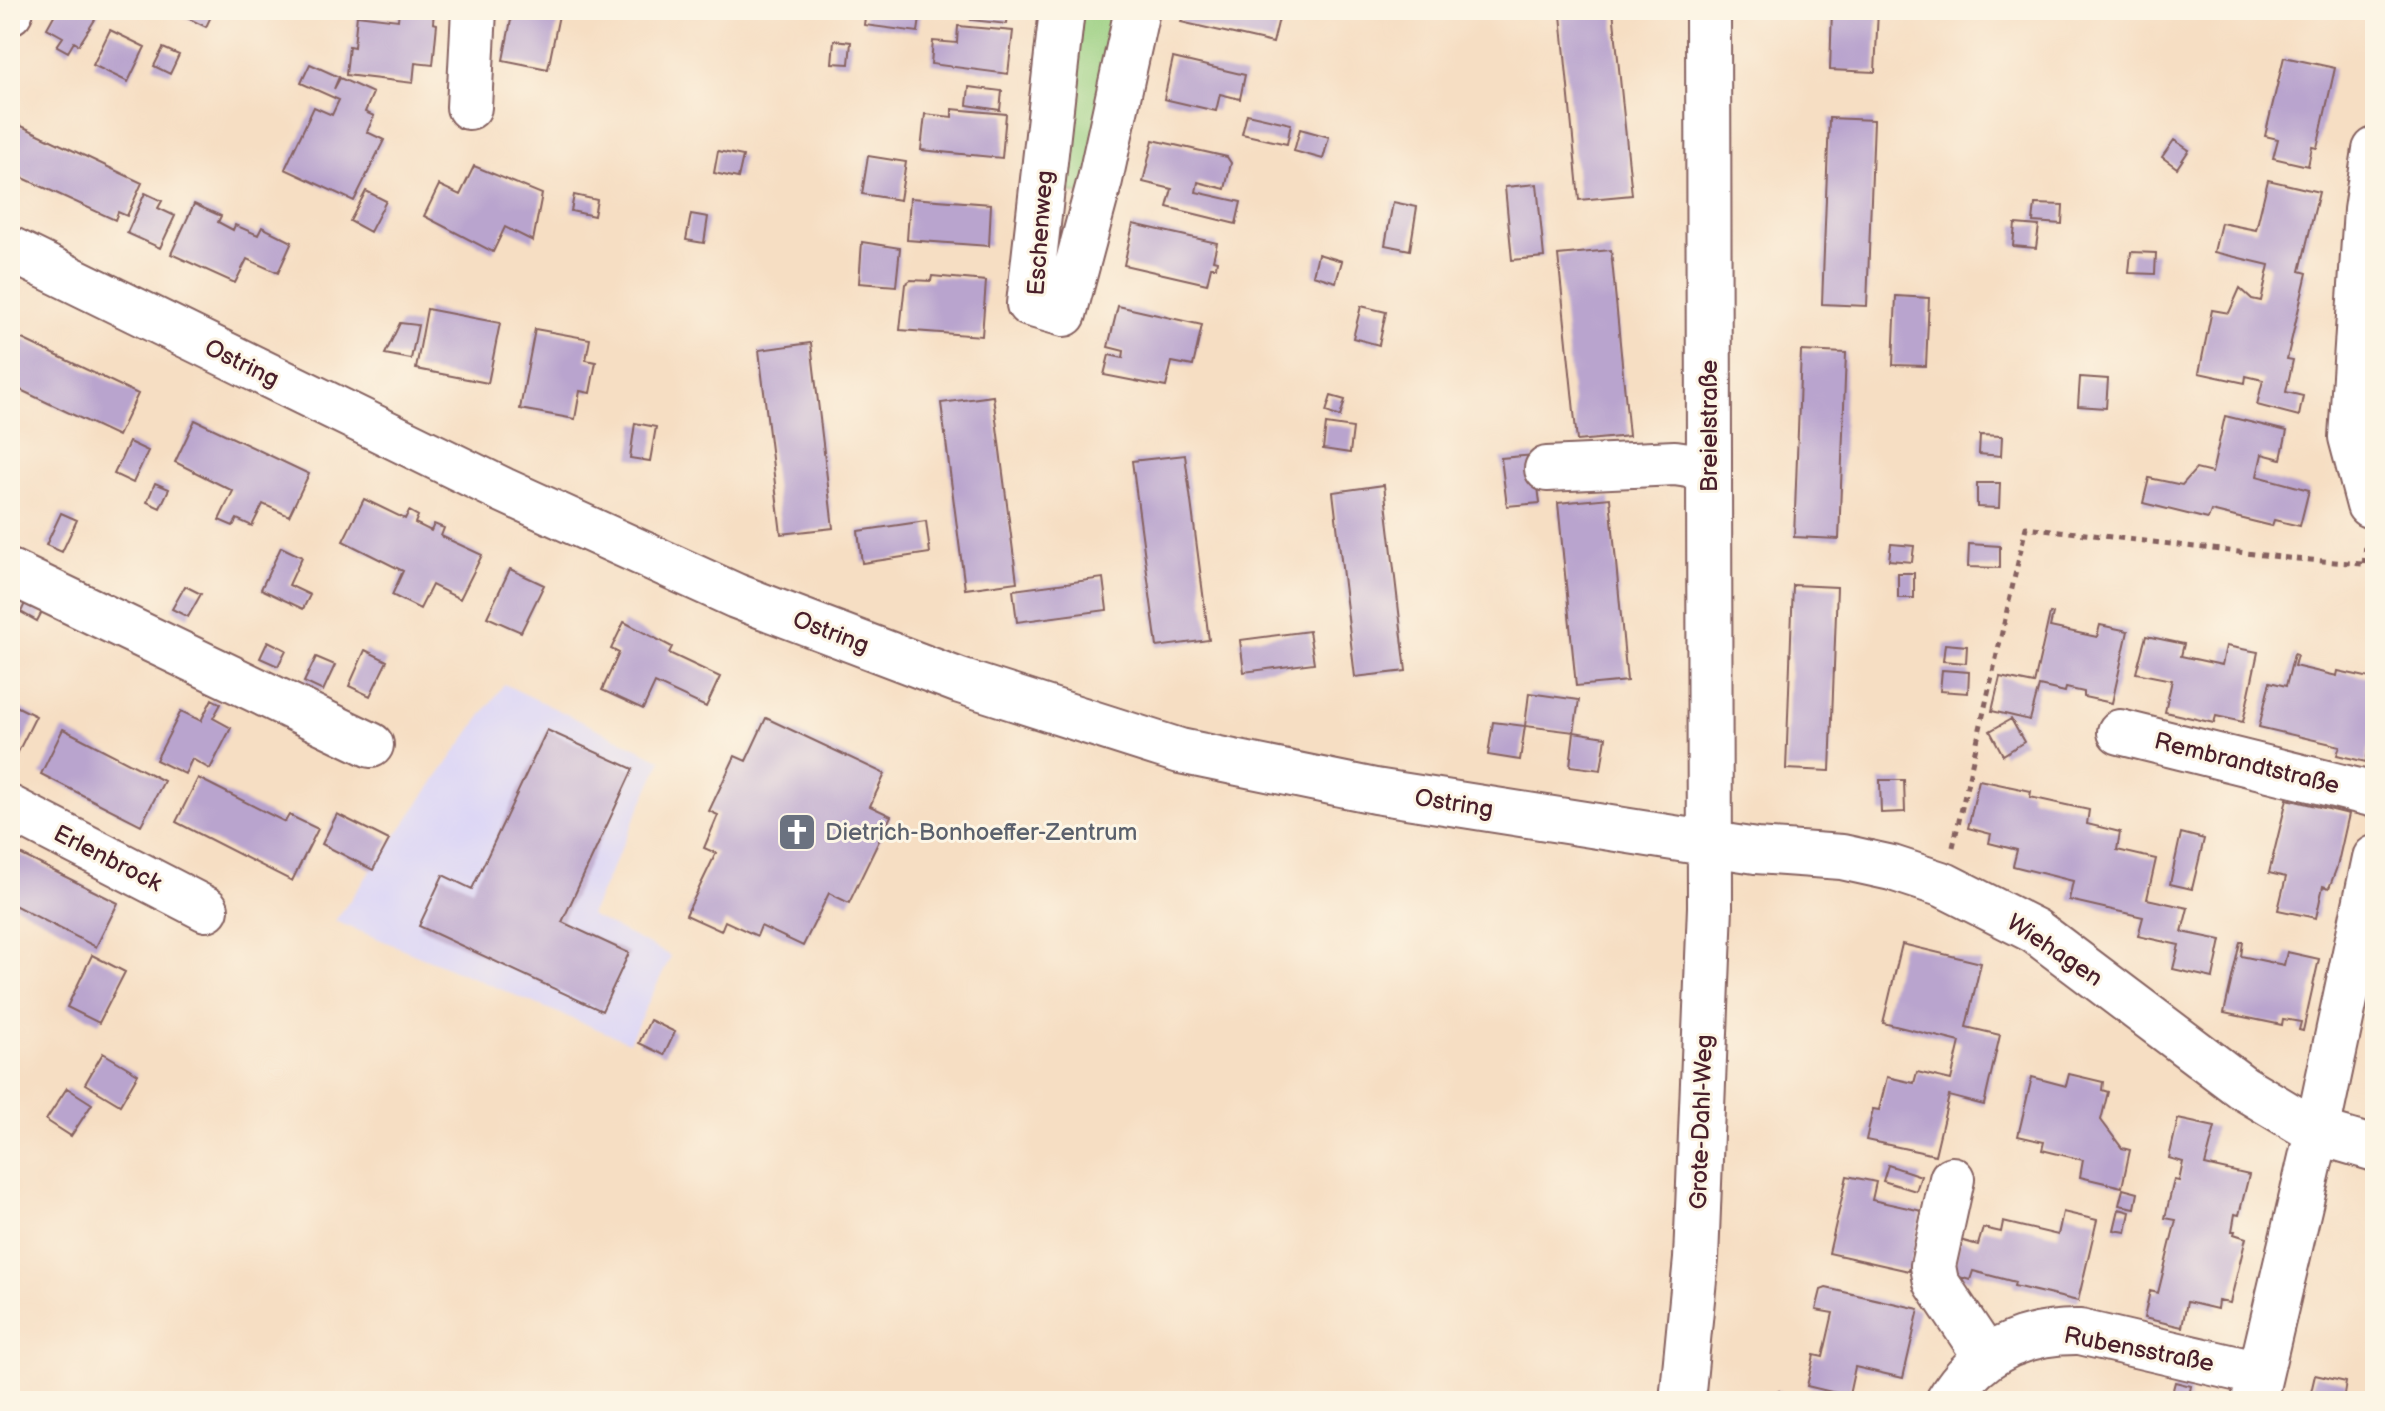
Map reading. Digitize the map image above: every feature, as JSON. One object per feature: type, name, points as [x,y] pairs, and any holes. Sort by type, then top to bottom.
[{"type":"street","points":[[469,107],[474,10]]},
{"type":"street","name":"Eschenweg","points":[[1062,10],[1029,304],[1064,314],[1100,180],[1137,10]]},
{"type":"street","name":"Breielstraße","points":[[1708,10],[1710,842]]},
{"type":"street","points":[[2369,505],[2351,437],[2366,210],[2375,150]]},
{"type":"street","name":"Ostring","points":[[10,249],[561,517],[736,596],[960,681],[1180,751],[1375,791],[1710,842]]},
{"type":"street","points":[[1547,469],[1675,463],[1709,468]]},
{"type":"street","points":[[10,572],[371,745]]},
{"type":"street","name":"Rembrandtstraße","points":[[2120,732],[2375,795]]},
{"type":"street","name":"Erlenbrock","points":[[10,808],[206,909]]},
{"type":"street","name":"Wiehagen","points":[[1710,842],[1756,851],[1842,857],[1892,868],[1944,885],[2035,931],[2242,1087],[2317,1132],[2375,1149]]},
{"type":"street","name":"Grote-Dahl-Weg","points":[[1682,1401],[1696,1259],[1710,842]]},
{"type":"street","points":[[2257,1388],[2317,1132],[2375,858]]},
{"type":"street","points":[[1952,1179],[1933,1266],[1936,1282],[1986,1357]]},
{"type":"street","name":"Rubensstraße","points":[[1948,1401],[1970,1370],[1986,1357],[2031,1336],[2055,1332],[2080,1332],[2257,1388]]},
{"type":"path","points":[[1944,885],[2026,527],[2297,559],[2375,565]]},
{"type":"shaded area","points":[[504,684],[662,760],[590,915],[671,956],[629,1042],[335,921]]},
{"type":"green space","points":[[1081,10],[1129,10],[1086,195],[1065,192]]},
{"type":"building","points":[[57,10],[101,10],[79,45],[74,42],[68,52],[57,46],[63,37],[47,28]]},
{"type":"building","points":[[171,10],[214,10],[206,27]]},
{"type":"building","points":[[399,10],[434,10],[433,23],[437,24],[433,65],[415,63],[413,83],[346,75],[349,46],[354,47],[357,15],[398,20]]},
{"type":"building","points":[[513,10],[560,10],[548,69],[503,60]]},
{"type":"building","points":[[866,10],[921,12],[918,32],[864,25]]},
{"type":"building","points":[[973,10],[1008,10],[1007,24],[971,20]]},
{"type":"building","points":[[1184,10],[1281,10],[1273,43],[1181,22]]},
{"type":"building","points":[[1613,10],[1632,195],[1579,200],[1561,15]]},
{"type":"building","points":[[1832,10],[1878,10],[1875,72],[1830,70]]},
{"type":"building","points":[[2375,10],[2375,15],[2357,11]]},
{"type":"building","points":[[958,26],[1013,31],[1008,74],[931,64],[933,41],[957,43]]},
{"type":"building","points":[[110,30],[145,47],[128,82],[93,65]]},
{"type":"building","points":[[834,40],[851,42],[849,64],[832,63]]},
{"type":"building","points":[[163,48],[179,55],[170,74],[154,66]]},
{"type":"building","points":[[2284,57],[2335,68],[2317,148],[2312,147],[2308,166],[2273,158],[2278,139],[2265,136]]},
{"type":"building","points":[[1173,58],[1245,75],[1240,99],[1220,94],[1216,111],[1164,99]]},
{"type":"building","points":[[310,64],[339,77],[334,89],[340,78],[373,93],[365,112],[374,116],[367,132],[384,140],[354,201],[285,169],[314,107],[332,115],[339,100],[301,83]]},
{"type":"building","points":[[969,87],[1002,91],[1000,110],[967,105]]},
{"type":"building","points":[[952,109],[1006,114],[1002,158],[921,150],[925,114],[952,117]]},
{"type":"building","points":[[1247,114],[1291,124],[1287,144],[1242,134]]},
{"type":"building","points":[[1829,118],[1874,120],[1867,306],[1822,304]]},
{"type":"building","points":[[15,123],[142,183],[127,216],[118,212],[115,220],[10,172],[10,135]]},
{"type":"building","points":[[1300,129],[1329,137],[1323,159],[1294,151]]},
{"type":"building","points":[[1153,140],[1227,157],[1231,163],[1225,189],[1198,182],[1196,192],[1241,202],[1236,224],[1167,207],[1172,189],[1143,182]]},
{"type":"building","points":[[2174,140],[2189,150],[2177,168],[2162,157]]},
{"type":"building","points":[[718,151],[743,156],[738,178],[714,173]]},
{"type":"building","points":[[868,156],[906,162],[900,200],[862,194]]},
{"type":"building","points":[[474,166],[542,194],[533,241],[505,227],[493,252],[424,216],[439,185],[460,195]]},
{"type":"building","points":[[2268,180],[2319,192],[2300,271],[2307,273],[2287,359],[2293,360],[2286,392],[2303,396],[2299,416],[2257,405],[2263,380],[2246,376],[2245,383],[2199,373],[2212,310],[2229,313],[2240,288],[2252,299],[2261,301],[2269,265],[2214,252],[2221,223],[2256,230]]},
{"type":"building","points":[[1537,184],[1544,257],[1512,260],[1505,187]]},
{"type":"building","points":[[366,191],[386,201],[370,232],[350,221]]},
{"type":"building","points":[[145,193],[162,201],[158,208],[175,216],[160,248],[127,233]]},
{"type":"building","points":[[574,195],[597,200],[594,216],[571,211]]},
{"type":"building","points":[[910,198],[991,204],[989,246],[907,240]]},
{"type":"building","points":[[1393,202],[1417,207],[1410,250],[1385,245]]},
{"type":"building","points":[[194,204],[221,216],[218,222],[233,230],[235,225],[258,235],[262,227],[292,242],[278,273],[247,259],[235,283],[171,254]]},
{"type":"building","points":[[2035,204],[2063,205],[2062,224],[2033,222]]},
{"type":"building","points":[[691,214],[708,217],[704,243],[686,240]]},
{"type":"building","points":[[1133,224],[1217,243],[1213,260],[1217,261],[1216,267],[1211,267],[1207,284],[1124,265]]},
{"type":"building","points":[[2015,224],[2039,226],[2036,248],[2013,246]]},
{"type":"building","points":[[862,242],[900,248],[896,286],[859,283]]},
{"type":"building","points":[[1611,250],[1629,436],[1577,441],[1558,255]]},
{"type":"building","points":[[2131,252],[2156,253],[2155,274],[2129,273]]},
{"type":"building","points":[[1318,254],[1342,261],[1336,282],[1313,275]]},
{"type":"building","points":[[932,276],[986,281],[982,336],[900,330],[905,284],[911,280],[931,281]]},
{"type":"building","points":[[1896,296],[1929,298],[1926,366],[1893,365]]},
{"type":"building","points":[[1118,306],[1202,325],[1193,366],[1172,362],[1166,387],[1104,375],[1109,355],[1123,358],[1124,351],[1108,347]]},
{"type":"building","points":[[1361,306],[1386,312],[1379,345],[1353,338]]},
{"type":"building","points":[[427,309],[500,323],[488,383],[416,369]]},
{"type":"building","points":[[400,323],[418,325],[411,359],[385,354]]},
{"type":"building","points":[[535,329],[590,339],[586,360],[596,362],[590,393],[580,391],[575,419],[520,409]]},
{"type":"building","points":[[20,338],[138,394],[118,436],[10,385],[10,357]]},
{"type":"building","points":[[811,343],[833,528],[781,534],[759,350]]},
{"type":"building","points":[[1801,351],[1846,353],[1839,539],[1794,537]]},
{"type":"building","points":[[2080,377],[2108,379],[2106,408],[2078,406]]},
{"type":"building","points":[[993,396],[1017,582],[965,589],[941,403]]},
{"type":"building","points":[[1331,396],[1345,400],[1340,417],[1326,412]]},
{"type":"building","points":[[2225,416],[2287,431],[2281,459],[2262,454],[2257,476],[2309,490],[2300,526],[2274,520],[2272,526],[2211,511],[2208,519],[2143,503],[2149,478],[2182,485],[2196,469],[2212,473]]},
{"type":"building","points":[[195,420],[309,474],[289,516],[263,504],[252,526],[237,519],[233,526],[219,520],[233,491],[175,462]]},
{"type":"building","points":[[635,423],[656,427],[650,461],[630,458]]},
{"type":"building","points":[[1326,424],[1353,428],[1350,453],[1323,449]]},
{"type":"building","points":[[1980,435],[2002,436],[2001,456],[1979,454]]},
{"type":"building","points":[[129,442],[148,451],[133,483],[114,474]]},
{"type":"building","points":[[1185,455],[1209,640],[1157,647],[1132,461]]},
{"type":"building","points":[[1534,455],[1540,503],[1507,506],[1501,458]]},
{"type":"building","points":[[155,483],[169,489],[160,508],[147,502]]},
{"type":"building","points":[[1977,483],[2000,483],[1999,508],[1977,507]]},
{"type":"building","points":[[1384,485],[1406,671],[1355,677],[1333,492]]},
{"type":"building","points":[[1610,498],[1627,681],[1576,686],[1558,503]]},
{"type":"building","points":[[364,499],[405,519],[409,511],[418,516],[415,523],[431,531],[434,524],[444,528],[441,536],[482,555],[460,599],[432,585],[420,609],[392,595],[403,571],[343,541]]},
{"type":"building","points":[[61,513],[77,520],[62,552],[46,545]]},
{"type":"building","points":[[926,521],[930,553],[862,563],[858,531]]},
{"type":"building","points":[[1891,544],[1914,546],[1912,562],[1889,560]]},
{"type":"building","points":[[1969,544],[2000,546],[2000,568],[1968,567]]},
{"type":"building","points":[[281,547],[302,557],[289,585],[310,595],[303,609],[261,589]]},
{"type":"building","points":[[510,569],[544,585],[521,632],[487,617]]},
{"type":"building","points":[[1898,573],[1914,573],[1914,598],[1898,598]]},
{"type":"building","points":[[1103,578],[1107,610],[1017,622],[1013,590]]},
{"type":"building","points":[[1793,585],[1837,587],[1830,771],[1786,769]]},
{"type":"building","points":[[185,586],[201,594],[188,617],[172,609]]},
{"type":"building","points":[[49,598],[37,621],[21,612],[26,601]]},
{"type":"building","points":[[2050,613],[2053,614],[2050,627],[2097,637],[2100,625],[2128,631],[2112,703],[2084,697],[2084,692],[2066,688],[2065,692],[2039,686],[2030,720],[1992,711],[2000,677],[2034,684]]},
{"type":"building","points":[[624,622],[672,647],[669,653],[720,677],[706,707],[655,683],[643,709],[602,690],[619,653],[611,649]]},
{"type":"building","points":[[1309,631],[1314,663],[1244,672],[1240,640]]},
{"type":"building","points":[[2146,636],[2184,644],[2181,656],[2222,665],[2226,646],[2258,652],[2243,722],[2216,716],[2214,723],[2165,712],[2172,680],[2136,673]]},
{"type":"building","points":[[268,641],[286,650],[278,666],[260,658]]},
{"type":"building","points":[[1945,644],[1967,646],[1966,663],[1943,661]]},
{"type":"building","points":[[365,650],[387,661],[370,696],[349,686]]},
{"type":"building","points":[[2294,654],[2297,655],[2294,666],[2337,676],[2338,671],[2375,679],[2375,723],[2366,762],[2337,755],[2340,746],[2259,727],[2270,682],[2286,686]]},
{"type":"building","points":[[316,657],[335,665],[323,691],[304,682]]},
{"type":"building","points":[[1942,670],[1969,672],[1968,693],[1940,691]]},
{"type":"building","points":[[1529,693],[1579,700],[1574,732],[1525,726]]},
{"type":"building","points":[[212,699],[221,704],[213,718],[231,728],[210,769],[192,759],[185,774],[156,760],[181,711],[201,721]]},
{"type":"building","points":[[10,703],[36,716],[14,760],[10,758]]},
{"type":"building","name":"Dietrich-Bonhoeffer-Zentrum","points":[[766,718],[885,774],[870,806],[891,816],[849,903],[829,893],[803,946],[761,926],[757,936],[725,921],[721,931],[686,915],[716,853],[704,848],[718,815],[709,811],[735,756],[746,761]]},
{"type":"building","points":[[2011,719],[2024,742],[2003,755],[1990,731]]},
{"type":"building","points":[[1493,722],[1525,726],[1520,760],[1488,755]]},
{"type":"building","points":[[63,729],[164,781],[141,825],[41,774]]},
{"type":"building","points":[[547,730],[633,769],[562,922],[629,953],[602,1011],[419,926],[443,875],[472,889]]},
{"type":"building","points":[[1574,732],[1606,737],[1601,770],[1570,766]]},
{"type":"building","points":[[198,778],[285,822],[289,815],[318,829],[292,881],[176,822]]},
{"type":"building","points":[[1880,780],[1904,780],[1905,812],[1881,813]]},
{"type":"building","points":[[1979,780],[2031,791],[2030,797],[2089,810],[2087,824],[2120,832],[2117,850],[2156,859],[2147,899],[2188,908],[2182,932],[2221,940],[2213,978],[2173,969],[2179,945],[2138,936],[2143,917],[2069,900],[2073,881],[2013,866],[2017,850],[1989,843],[1991,834],[1968,828]]},
{"type":"building","points":[[2287,799],[2349,814],[2337,867],[2329,888],[2323,886],[2316,918],[2278,910],[2286,877],[2269,873]]},
{"type":"building","points":[[337,814],[389,840],[373,870],[322,844]]},
{"type":"building","points":[[2181,833],[2204,839],[2192,889],[2170,884]]},
{"type":"building","points":[[18,853],[118,903],[96,947],[10,903],[10,870]]},
{"type":"building","points":[[2240,942],[2243,942],[2241,956],[2284,965],[2287,952],[2319,959],[2303,1031],[2299,1030],[2301,1022],[2283,1019],[2282,1025],[2224,1013]]},
{"type":"building","points":[[1902,944],[1981,963],[1966,1027],[2000,1035],[1984,1105],[1949,1096],[1935,1155],[1866,1140],[1873,1109],[1879,1110],[1887,1077],[1914,1083],[1917,1072],[1951,1080],[1960,1042],[1883,1023]]},
{"type":"building","points":[[92,955],[125,972],[99,1023],[67,1007]]},
{"type":"building","points":[[650,1020],[675,1032],[664,1055],[639,1043]]},
{"type":"building","points":[[103,1053],[138,1074],[120,1105],[85,1084]]},
{"type":"building","points":[[2069,1074],[2103,1082],[2102,1090],[2108,1092],[2101,1120],[2122,1148],[2130,1150],[2122,1187],[2080,1177],[2083,1160],[2042,1150],[2044,1142],[2018,1136],[2032,1077],[2066,1086]]},
{"type":"building","points":[[67,1088],[92,1104],[71,1136],[46,1120]]},
{"type":"building","points":[[2178,1119],[2215,1127],[2205,1165],[2249,1175],[2232,1231],[2246,1238],[2230,1303],[2218,1301],[2217,1309],[2187,1302],[2182,1327],[2144,1318],[2150,1291],[2158,1293],[2176,1220],[2165,1218],[2174,1180],[2179,1181],[2183,1162],[2169,1158]]},
{"type":"building","points":[[1888,1165],[1921,1176],[1916,1191],[1883,1181]]},
{"type":"building","points":[[1847,1176],[1876,1182],[1872,1200],[1922,1211],[1909,1271],[1829,1253]]},
{"type":"building","points":[[2123,1189],[2138,1193],[2135,1208],[2119,1205]]},
{"type":"building","points":[[2119,1209],[2130,1212],[2126,1232],[2114,1230]]},
{"type":"building","points":[[2063,1212],[2097,1220],[2078,1301],[2014,1286],[2015,1282],[1973,1271],[1970,1280],[1952,1275],[1960,1240],[1978,1245],[1983,1228],[2001,1232],[2003,1222],[2058,1235]]},
{"type":"building","points":[[1826,1288],[1919,1309],[1903,1378],[1855,1367],[1849,1395],[1868,1401],[1835,1401],[1836,1393],[1807,1386],[1814,1355],[1823,1357],[1833,1313],[1816,1310],[1821,1290]]},
{"type":"building","points":[[2315,1375],[2346,1382],[2343,1401],[2309,1401]]},
{"type":"building","points":[[2175,1382],[2191,1386],[2188,1401],[2170,1401]]},
{"type":"building","points":[[1779,1391],[1785,1401],[1763,1401]]},
{"type":"place","name":"Dietrich-Bonhoeffer-Zentrum","points":[[797,832]]}]
